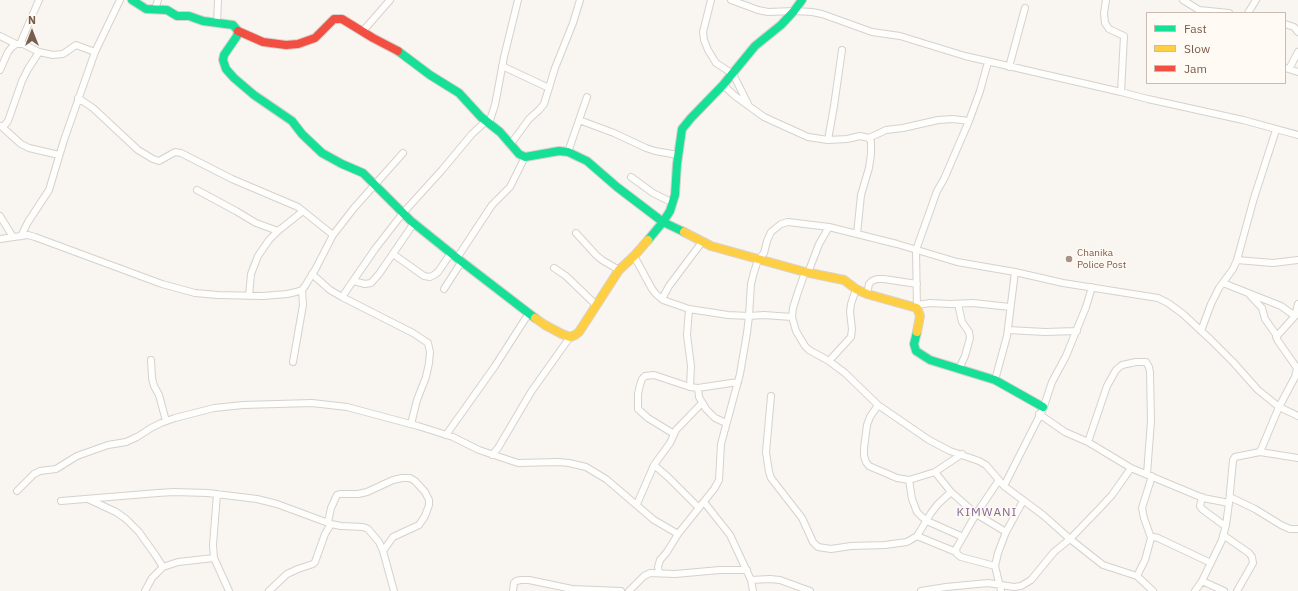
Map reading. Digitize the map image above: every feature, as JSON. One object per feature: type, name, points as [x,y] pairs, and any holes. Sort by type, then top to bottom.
[{"type":"street","points":[[0,70],[8,52],[12,47],[18,44],[39,0]]},
{"type":"street","points":[[21,236],[28,222],[49,190],[78,98],[95,52],[120,0]]},
{"type":"street","points":[[132,0],[146,9],[166,10],[177,16],[189,16],[203,21],[233,25],[238,31],[263,42],[286,44],[298,44],[309,41],[315,38],[334,19],[340,18],[407,57],[430,75],[451,87],[500,132],[514,150],[525,157],[559,151],[568,152],[587,161],[663,222],[702,242],[722,250],[758,260],[807,273],[846,281],[856,289],[867,294],[917,307],[930,303],[973,303],[1010,307]]},
{"type":"street","points":[[155,9],[158,0]]},
{"type":"street","points":[[217,23],[218,0]]},
{"type":"street","points":[[363,31],[390,0]]},
{"type":"street","points":[[342,297],[375,249],[403,213],[472,134],[488,122],[495,105],[502,66],[518,0]]},
{"type":"street","points":[[510,145],[528,119],[544,104],[555,68],[573,23],[580,0]]},
{"type":"street","points":[[711,0],[703,32],[704,40],[716,63],[733,74],[749,106]]},
{"type":"street","points":[[731,0],[768,12],[794,11],[822,14],[872,32],[900,36],[988,62],[1243,120],[1298,135]]},
{"type":"street","points":[[492,455],[498,448],[531,392],[570,337],[579,332],[619,270],[634,256],[663,222],[673,203],[675,194],[682,129],[693,115],[724,86],[755,46],[782,25],[802,0]]},
{"type":"street","points":[[1106,0],[1104,13],[1105,23],[1109,29],[1124,36],[1121,92]]},
{"type":"street","points":[[1183,0],[1200,11],[1214,12]]},
{"type":"street","points":[[1249,12],[1256,0]]},
{"type":"street","points":[[1009,67],[1025,8]]},
{"type":"street","points":[[1286,24],[1294,27],[1298,32]]},
{"type":"street","points":[[238,31],[235,41],[224,55],[223,60],[226,69],[254,95],[292,121],[302,134],[322,153],[363,173],[414,223],[529,313],[562,334],[570,337]]},
{"type":"street","points":[[1,37],[46,54],[63,54],[76,45],[95,52]]},
{"type":"street","points":[[828,140],[842,50]]},
{"type":"street","points":[[39,52],[22,81],[8,121],[2,126],[25,146],[59,156]]},
{"type":"street","points":[[1298,52],[1287,68],[1298,72]]},
{"type":"street","points":[[988,62],[980,91],[969,121],[944,179],[937,191],[916,250],[917,307],[920,316],[914,344],[916,351],[930,360],[995,380],[1041,411],[1065,432],[1088,442],[1131,468],[1202,497],[1230,500],[1255,509],[1290,529],[1298,529]]},
{"type":"street","points":[[502,66],[549,88]]},
{"type":"street","points":[[724,86],[764,117],[800,133],[818,139],[828,140],[860,136],[869,138],[886,130],[903,128],[938,120],[953,119],[969,121]]},
{"type":"street","points":[[568,152],[587,97]]},
{"type":"street","points":[[78,98],[93,108],[138,150],[153,160],[164,160],[175,152],[181,152],[211,169],[291,204],[303,211],[333,235]]},
{"type":"street","points":[[578,120],[607,130],[646,148],[678,155]]},
{"type":"street","points":[[1201,331],[1211,304],[1237,260],[1254,198],[1276,130]]},
{"type":"street","points":[[857,234],[860,200],[869,168],[871,154],[871,142],[869,138]]},
{"type":"street","points":[[293,362],[303,305],[302,290],[333,235],[354,208],[403,153]]},
{"type":"street","points":[[444,289],[457,257],[492,205],[510,187],[525,157]]},
{"type":"street","points":[[631,177],[653,193],[673,203]]},
{"type":"street","points":[[197,190],[256,223],[278,231]]},
{"type":"street","points":[[249,296],[250,281],[258,256],[269,240],[278,231],[303,211]]},
{"type":"street","points":[[0,216],[13,237]]},
{"type":"street","points":[[659,572],[658,567],[660,560],[719,480],[721,444],[738,382],[745,346],[751,284],[758,260],[764,253],[771,232],[781,224],[788,222],[829,227],[957,262],[1015,272],[1063,283],[1158,298],[1183,314],[1233,362],[1258,390],[1279,407],[1298,416]]},
{"type":"street","points":[[353,281],[366,284],[371,283],[414,223]]},
{"type":"street","points":[[829,227],[819,244],[795,301],[792,318],[796,331],[805,346],[809,350],[829,361],[844,373],[878,405],[929,440],[950,451],[962,454],[986,465],[1004,486],[1043,515],[1103,564],[1136,576],[1152,591]]},
{"type":"street","points":[[576,233],[596,255],[619,270]]},
{"type":"street","points":[[0,239],[28,235],[178,289],[195,293],[249,296],[288,294],[302,290]]},
{"type":"street","points":[[662,299],[669,286],[702,242]]},
{"type":"street","points":[[393,254],[424,276],[430,277],[434,276],[457,257]]},
{"type":"street","points":[[634,256],[652,289],[662,299],[689,309],[728,315],[764,315],[792,318]]},
{"type":"street","points":[[1237,260],[1273,263],[1298,260]]},
{"type":"street","points":[[554,268],[566,276],[596,305]]},
{"type":"street","points":[[995,380],[1008,330],[1015,272]]},
{"type":"street","points":[[312,274],[330,290],[413,333],[428,343],[430,352],[429,363],[411,424]]},
{"type":"street","points":[[867,294],[869,284],[877,279],[917,284]]},
{"type":"street","points":[[1223,283],[1281,306],[1295,316]]},
{"type":"street","points":[[1004,486],[1041,411],[1052,382],[1066,356],[1077,331],[1092,287]]},
{"type":"street","points":[[829,361],[851,337],[852,329],[850,312],[856,289]]},
{"type":"street","points":[[1247,292],[1263,310],[1265,319],[1297,368],[1295,377],[1279,407],[1260,452]]},
{"type":"street","points":[[958,304],[962,322],[969,332],[970,338],[968,349],[959,369]]},
{"type":"street","points":[[1277,336],[1295,316],[1298,304]]},
{"type":"street","points":[[689,309],[687,335],[691,366],[690,387]]},
{"type":"street","points":[[446,435],[499,361],[529,313]]},
{"type":"street","points":[[1008,330],[1045,332],[1077,331]]},
{"type":"street","points":[[151,360],[152,378],[154,386],[159,394],[166,421]]},
{"type":"street","points":[[1088,442],[1107,386],[1116,370],[1122,365],[1136,362],[1146,362],[1150,372],[1150,475],[1142,508],[1151,538],[1145,560],[1136,576]]},
{"type":"street","points":[[674,434],[648,418],[638,409],[638,394],[642,379],[645,376],[654,375],[690,387],[698,388],[738,382]]},
{"type":"street","points":[[698,388],[699,397],[710,414],[726,423]]},
{"type":"street","points":[[771,396],[766,452],[769,472],[771,478],[802,518],[813,542],[818,547],[832,549],[851,546],[891,545],[907,542],[917,536],[931,513],[951,492]]},
{"type":"street","points":[[17,491],[40,470],[56,469],[77,456],[108,445],[126,442],[166,421],[214,408],[243,405],[312,403],[347,407],[411,424],[446,435],[492,455],[518,464],[558,462],[577,464],[586,467],[606,478],[654,520],[678,534]]},
{"type":"street","points":[[637,504],[654,465],[667,448],[679,426],[702,403]]},
{"type":"street","points":[[878,405],[870,417],[867,425],[864,448],[866,462],[874,469],[904,480],[910,480],[935,472],[962,454]]},
{"type":"street","points":[[1195,591],[1211,563],[1226,526],[1230,500],[1233,460],[1235,457],[1260,452],[1298,458]]},
{"type":"street","points":[[654,465],[699,508]]},
{"type":"street","points":[[922,591],[988,583],[1001,588],[1021,586],[1031,580],[1054,552],[1070,538],[1108,499],[1131,468]]},
{"type":"street","points":[[935,472],[951,492],[976,514],[1006,532]]},
{"type":"street","points":[[269,591],[287,574],[315,562],[329,523],[331,508],[337,495],[367,492],[393,480],[410,478],[415,481],[425,492],[429,500],[429,505],[420,525],[392,537],[384,551]]},
{"type":"street","points":[[910,480],[912,500],[917,512],[927,521],[963,537]]},
{"type":"street","points":[[956,552],[956,549],[976,514],[999,480]]},
{"type":"street","points":[[61,501],[174,492],[217,494],[256,499],[277,504],[329,523],[368,529],[379,542],[384,551],[394,591]]},
{"type":"street","points":[[217,494],[213,545],[214,558],[229,591]]},
{"type":"street","points":[[1202,497],[1200,506],[1202,509],[1226,526]]},
{"type":"street","points":[[86,499],[107,508],[126,519],[139,532],[163,568]]},
{"type":"street","points":[[1001,588],[995,566],[1006,532],[1023,501]]},
{"type":"street","points":[[704,502],[726,529],[747,570],[753,591]]},
{"type":"street","points":[[1223,535],[1249,553],[1252,557],[1253,563],[1237,591]]},
{"type":"street","points":[[917,536],[956,552],[958,556],[995,566]]},
{"type":"street","points":[[1151,538],[1158,538],[1211,563]]},
{"type":"street","points":[[145,591],[152,578],[163,568],[178,562],[214,558]]},
{"type":"street","points":[[630,591],[646,574],[650,573],[659,572],[676,574],[747,570]]},
{"type":"street","points":[[513,591],[514,583],[521,580],[529,580],[572,589],[620,591]]},
{"type":"street","points":[[751,580],[780,580],[810,591]]},
{"type":"street","points":[[1202,581],[1224,591]]},
{"type":"traffic: fast","points":[[132,0],[146,9],[167,10],[177,16],[189,16],[203,21],[233,25],[238,31],[237,36],[224,55],[223,60],[226,69],[234,78],[254,95],[292,121],[302,134],[322,153],[363,173],[411,221],[535,318]]},
{"type":"traffic: fast","points":[[648,240],[670,211],[675,195],[677,164],[682,129],[723,85],[755,46],[781,25],[802,0]]},
{"type":"traffic: fast","points":[[398,51],[430,75],[459,93],[481,117],[500,132],[519,154],[525,157],[559,151],[568,152],[587,161],[617,187],[663,222],[684,232]]},
{"type":"traffic: fast","points":[[917,332],[914,344],[916,351],[930,360],[995,380],[1043,407]]},
{"type":"traffic: slow","points":[[684,232],[711,246],[805,272],[844,280],[856,289],[867,294],[917,308],[920,316],[917,332]]},
{"type":"traffic: slow","points":[[535,318],[562,334],[570,337],[575,335],[579,332],[619,270],[648,240]]},
{"type":"traffic: jam","points":[[238,31],[263,42],[286,45],[298,44],[315,38],[334,19],[342,19],[398,51]]},
{"type":"place","name":"Chanika Police Post","points":[[1069,259]]},
{"type":"district","name":"KIMWANI","points":[[987,513]]}]
